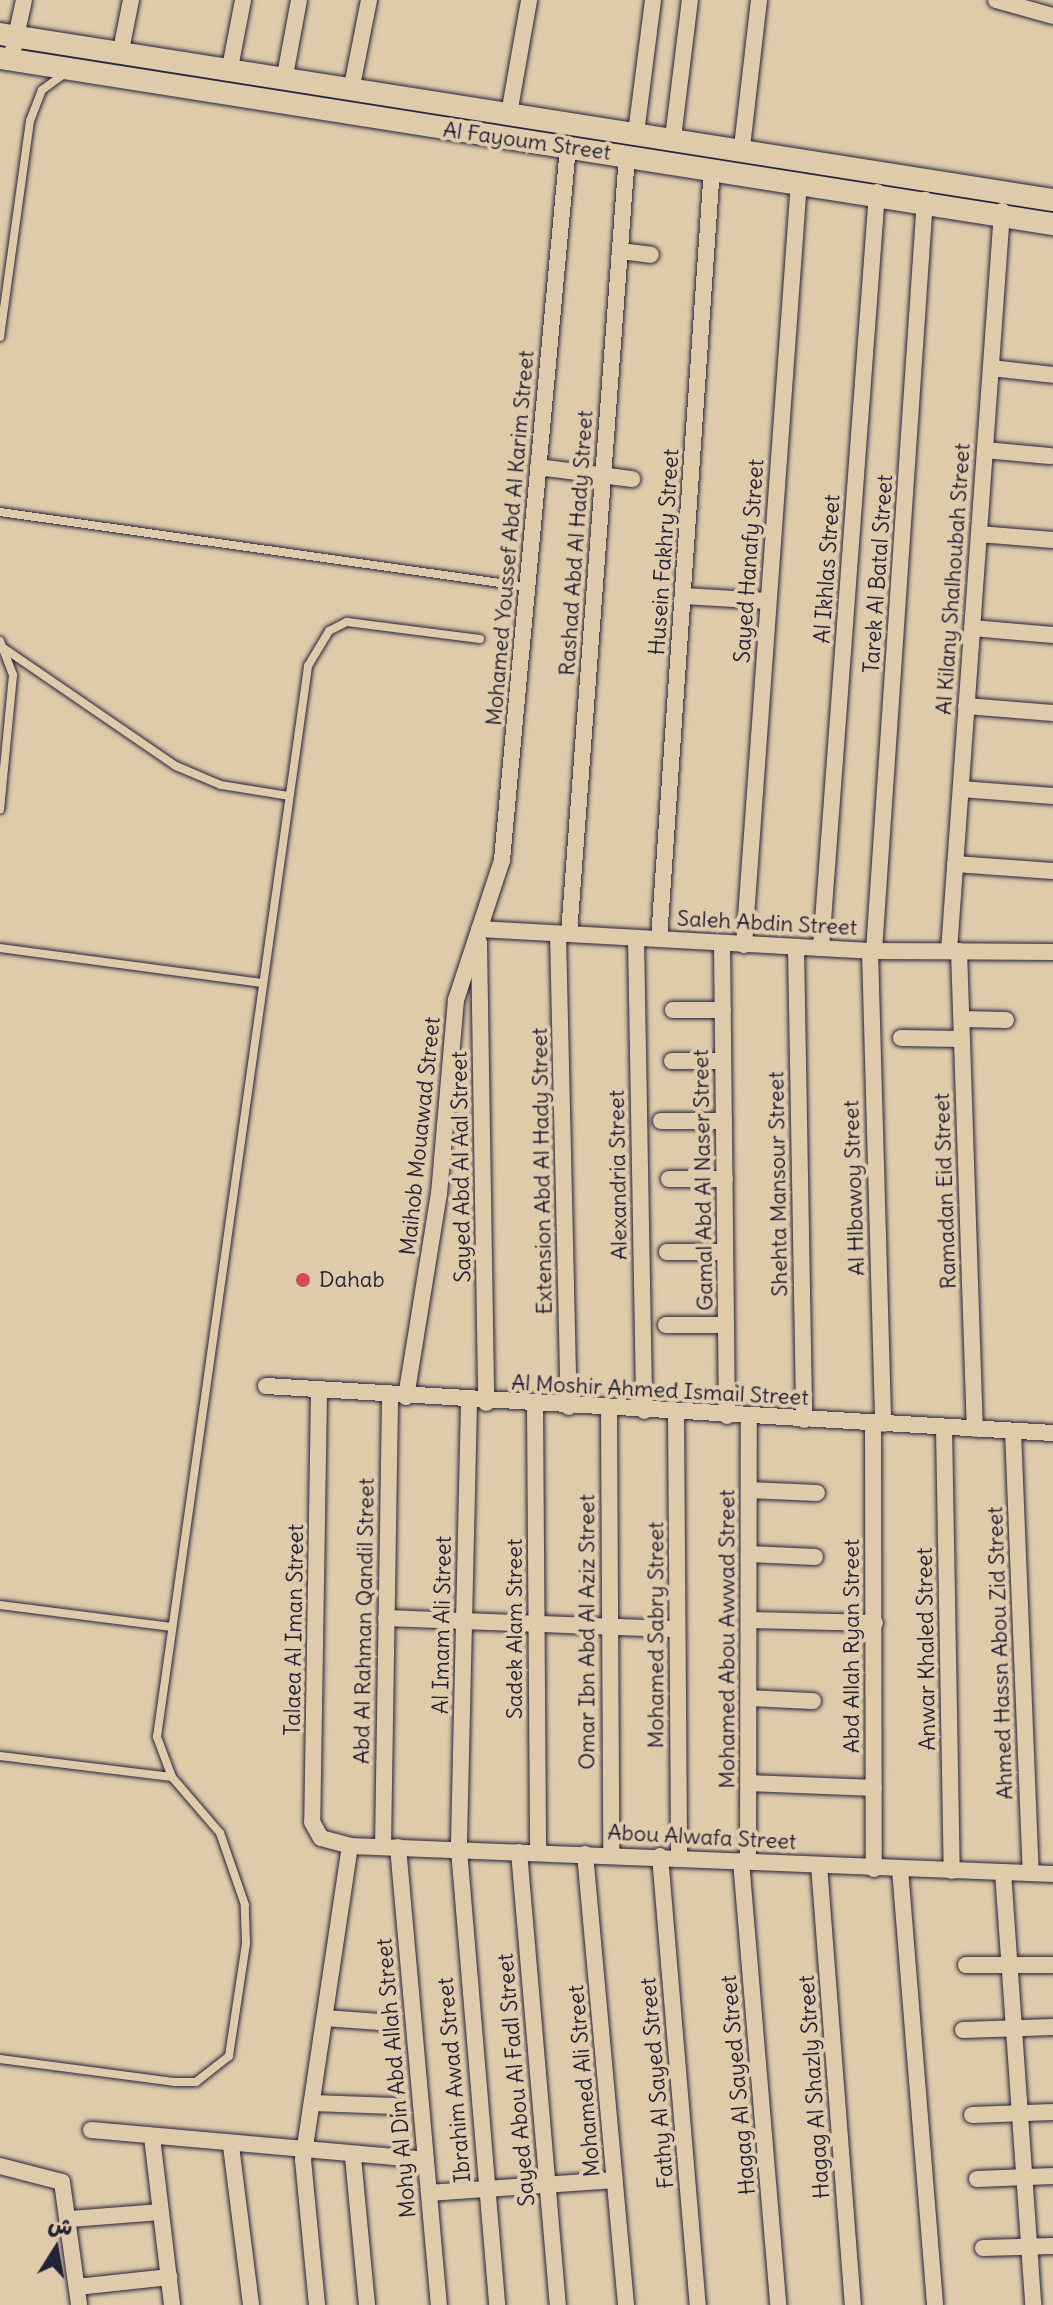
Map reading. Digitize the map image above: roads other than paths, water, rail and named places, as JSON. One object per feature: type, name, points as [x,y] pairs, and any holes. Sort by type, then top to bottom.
[{"type":"street","points":[[7,48],[24,0]]},
{"type":"street","points":[[120,55],[131,0]]},
{"type":"street","points":[[229,73],[243,0]]},
{"type":"street","points":[[284,81],[299,0]]},
{"type":"street","points":[[351,91],[369,0]]},
{"type":"street","points":[[509,114],[529,0]]},
{"type":"street","points":[[636,133],[653,0]]},
{"type":"street","points":[[673,138],[690,0]]},
{"type":"street","points":[[742,147],[759,0]]},
{"type":"street","points":[[996,0],[1053,16]]},
{"type":"street","name":"Al Fayoum Street","points":[[7,48],[120,55],[742,147],[1053,200]]},
{"type":"street","name":"Al Fayoum Street","points":[[7,48],[69,71],[1002,211],[1053,224]]},
{"type":"street","name":"Mohamed Youssef Abd Al Karim Street","points":[[479,929],[498,884],[568,147]]},
{"type":"street","name":"Rashad Abd Al Hady Street","points":[[564,934],[627,156]]},
{"type":"street","name":"Husein Fakhry Street","points":[[659,939],[712,168]]},
{"type":"street","name":"Sayed Hanafy Street","points":[[744,945],[799,181]]},
{"type":"street","name":"Al Ikhlas Street","points":[[821,948],[877,192]]},
{"type":"street","name":"Tarek Al Batal Street","points":[[872,951],[925,200]]},
{"type":"street","name":"Al Kilany Shalhoubah Street","points":[[954,951],[955,864],[1002,211]]},
{"type":"street","points":[[620,251],[651,255]]},
{"type":"street","points":[[991,368],[1053,375]]},
{"type":"street","points":[[985,450],[1050,456]]},
{"type":"street","points":[[538,467],[632,479]]},
{"type":"street","points":[[979,534],[1053,540]]},
{"type":"street","points":[[683,596],[768,601]]},
{"type":"street","points":[[972,628],[1053,635]]},
{"type":"street","points":[[966,706],[1053,713]]},
{"type":"street","points":[[961,789],[1053,796]]},
{"type":"street","points":[[955,864],[1053,871]]},
{"type":"street","name":"Saleh Abdin Street","points":[[479,929],[872,951],[1053,952]]},
{"type":"street","name":"Maihob Mouawad Street","points":[[398,1397],[439,1194],[456,1000],[479,929]]},
{"type":"street","name":"Sayed Abd Al Aal Street","points":[[479,929],[486,1403]]},
{"type":"street","name":"Extension Abd Al Hady Street","points":[[564,934],[569,1407]]},
{"type":"street","name":"Alexandria Street","points":[[636,938],[644,1411]]},
{"type":"street","name":"Gamal Abd Al Naser Street","points":[[722,943],[727,1416]]},
{"type":"street","name":"Shehta Mansour Street","points":[[796,947],[804,1420]]},
{"type":"street","name":"Al Hlbawoy Street","points":[[872,951],[878,1424]]},
{"type":"street","name":"Ramadan Eid Street","points":[[954,951],[962,1019],[975,1429]]},
{"type":"street","points":[[673,1010],[723,1010]]},
{"type":"street","points":[[962,1019],[1006,1020]]},
{"type":"street","points":[[901,1038],[962,1039]]},
{"type":"street","points":[[672,1061],[723,1061]]},
{"type":"street","points":[[661,1121],[724,1121]]},
{"type":"street","points":[[669,1179],[725,1179]]},
{"type":"street","points":[[667,1252],[725,1252]]},
{"type":"street","points":[[666,1325],[726,1325]]},
{"type":"street","name":"Al Moshir Ahmed Ismail Street","points":[[266,1386],[469,1402],[1053,1433]]},
{"type":"street","name":"Talaea Al Iman Street","points":[[319,1391],[312,1822],[321,1838],[350,1846]]},
{"type":"street","name":"Abd Al Rahman Qandil Street","points":[[390,1847],[386,1618],[398,1397]]},
{"type":"street","name":"Al Imam Ali Street","points":[[459,1850],[469,1402]]},
{"type":"street","name":"Sadek Alam Street","points":[[535,1405],[538,1852]]},
{"type":"street","name":"Omar Ibn Abd Al Aziz Street","points":[[609,1409],[611,1855]]},
{"type":"street","name":"Mohamed Sabry Street","points":[[676,1413],[679,1857]]},
{"type":"street","name":"Mohamed Abou Awwad Street","points":[[745,1861],[751,1620],[749,1417]]},
{"type":"street","name":"Abd Allah Ryan Street","points":[[874,1869],[878,1424]]},
{"type":"street","name":"Anwar Khaled Street","points":[[944,1427],[952,1871]]},
{"type":"street","name":"Ahmed Hassn Abou Zid Street","points":[[1013,1431],[1031,1873]]},
{"type":"street","points":[[749,1490],[817,1493]]},
{"type":"street","points":[[749,1554],[815,1557]]},
{"type":"street","points":[[386,1618],[609,1629],[677,1629]]},
{"type":"street","points":[[751,1620],[875,1623]]},
{"type":"street","points":[[749,1698],[813,1701]]},
{"type":"street","points":[[749,1783],[874,1788]]},
{"type":"street","points":[[317,2305],[304,2154],[350,1846]]},
{"type":"street","name":"Abou Alwafa Street","points":[[350,1846],[1053,1874]]},
{"type":"street","name":"Mohy Al Din Abd Allah Street","points":[[390,1847],[426,2160],[439,2305]]},
{"type":"street","name":"Ibrahim Awad Street","points":[[459,1850],[497,2305]]},
{"type":"street","name":"Sayed Abou Al Fadl Street","points":[[519,1852],[558,2305]]},
{"type":"street","name":"Mohamed Ali Street","points":[[585,1854],[626,2305]]},
{"type":"street","name":"Fathy Al Sayed Street","points":[[660,1856],[698,2305]]},
{"type":"street","name":"Hagag Al Sayed Street","points":[[745,1861],[778,2305]]},
{"type":"street","name":"Hagag Al Shazly Street","points":[[819,1865],[853,2305]]},
{"type":"street","points":[[900,1869],[935,2305]]},
{"type":"street","points":[[1003,1872],[1033,2305]]},
{"type":"street","points":[[966,1965],[1053,1965]]},
{"type":"street","points":[[325,2018],[380,2022]]},
{"type":"street","points":[[963,2030],[1053,2027]]},
{"type":"street","points":[[313,2103],[394,2106]]},
{"type":"street","points":[[972,2115],[1053,2112]]},
{"type":"street","points":[[91,2130],[304,2154],[426,2160]]},
{"type":"street","points":[[152,2137],[172,2305]]},
{"type":"street","points":[[231,2146],[251,2305]]},
{"type":"street","points":[[353,2157],[367,2305]]},
{"type":"street","points":[[0,2166],[58,2177],[70,2219],[79,2305]]},
{"type":"street","points":[[977,2179],[1053,2176]]},
{"type":"street","points":[[429,2193],[615,2180]]},
{"type":"street","points":[[70,2219],[161,2212]]},
{"type":"street","points":[[983,2248],[1053,2246]]},
{"type":"street","points":[[77,2287],[169,2277]]},
{"type":"lane","points":[[0,337],[34,105],[69,71]]},
{"type":"lane","points":[[0,512],[528,587]]},
{"type":"lane","points":[[0,2059],[175,2082],[196,2082],[229,2056],[246,1943],[245,1905],[220,1833],[172,1777],[157,1737],[308,666],[329,631],[368,620],[480,639]]},
{"type":"lane","points":[[3,645],[176,766],[221,785],[289,796]]},
{"type":"lane","points":[[0,809],[13,703],[3,645]]},
{"type":"lane","points":[[0,948],[262,983]]},
{"type":"lane","points":[[0,1605],[172,1627]]},
{"type":"lane","points":[[0,1756],[172,1777]]},
{"type":"place","name":"Dahab","points":[[303,1280]]}]
